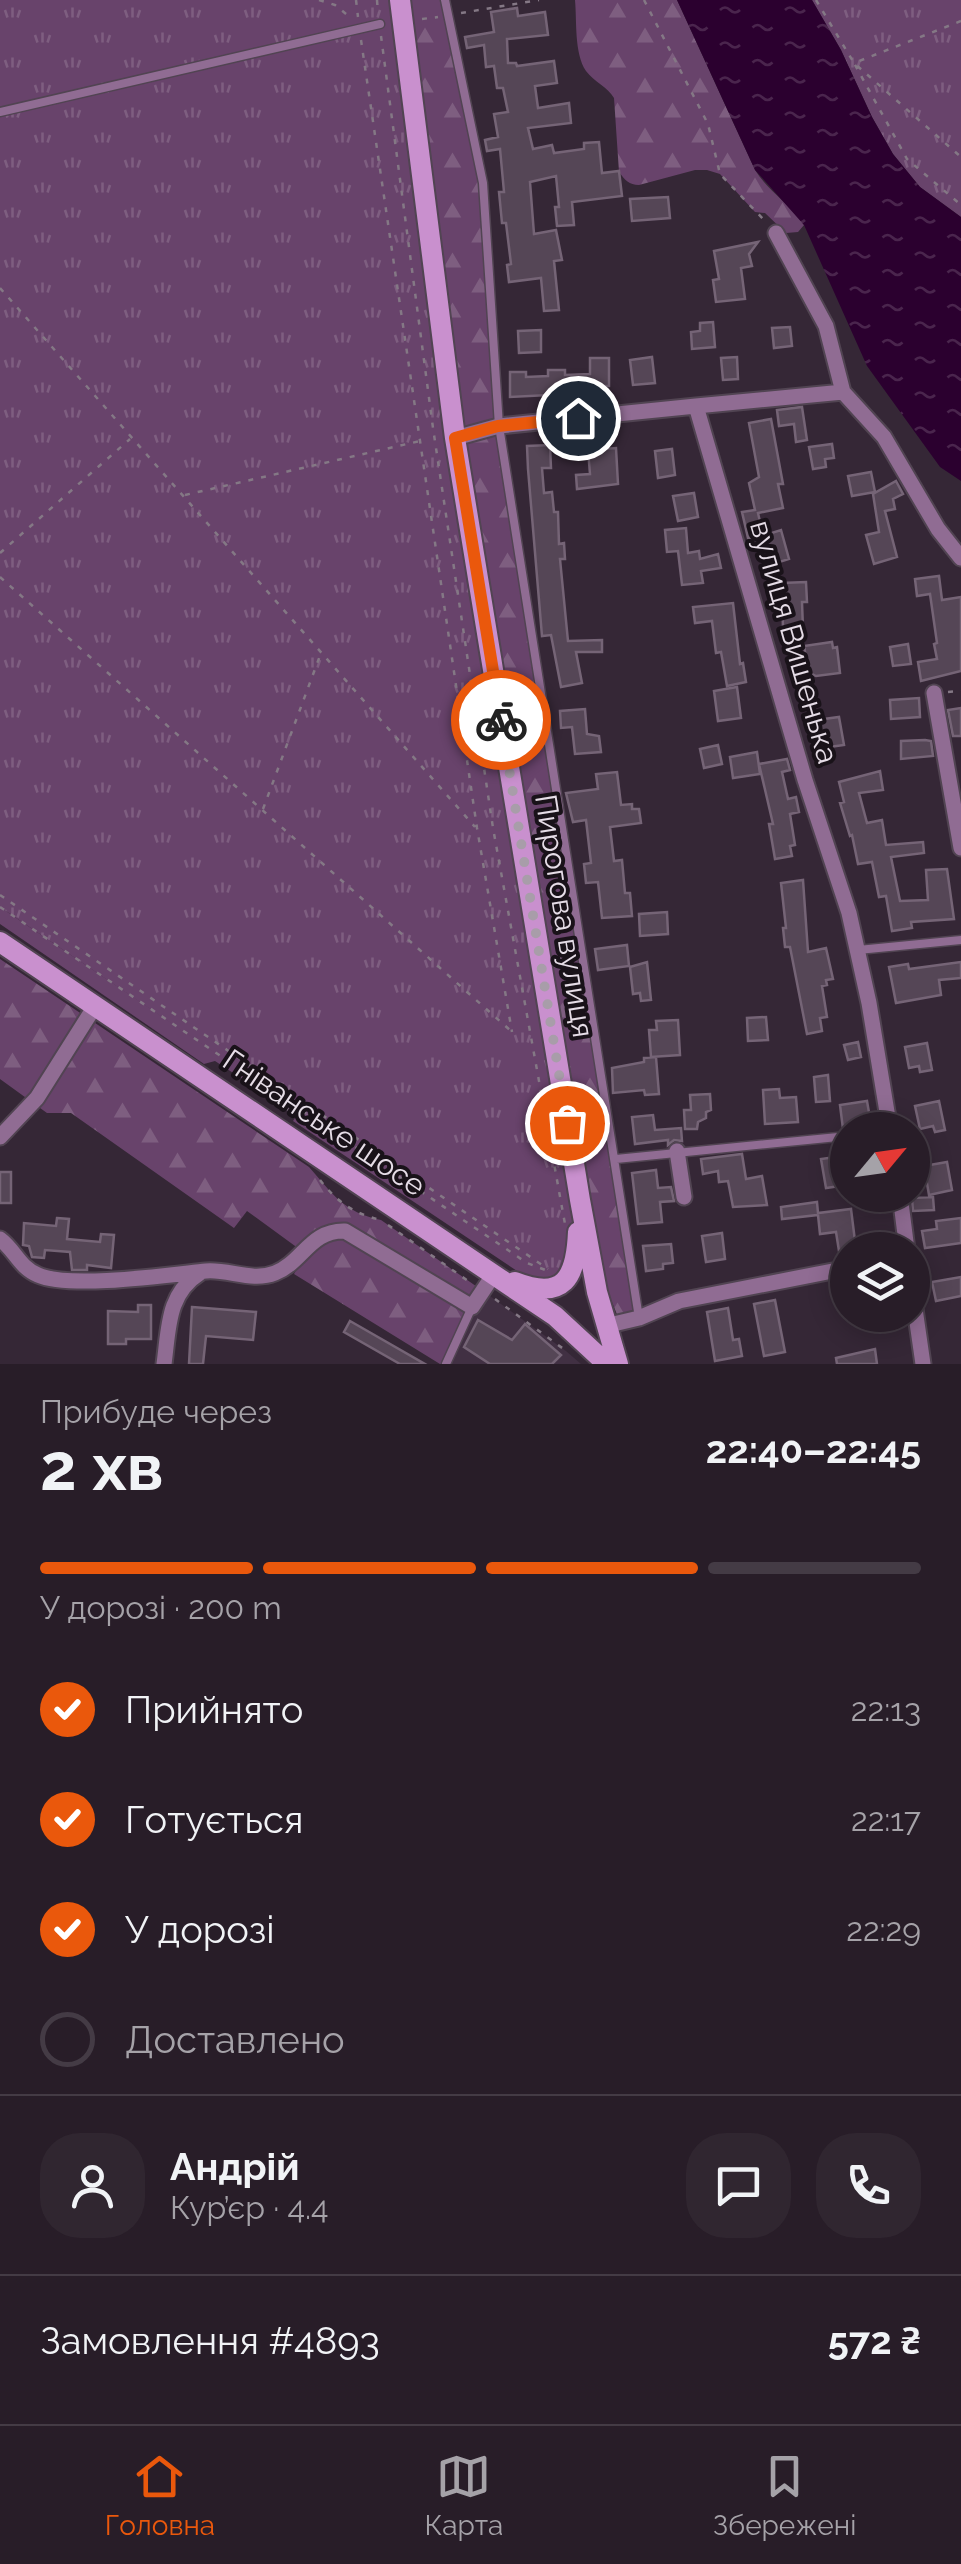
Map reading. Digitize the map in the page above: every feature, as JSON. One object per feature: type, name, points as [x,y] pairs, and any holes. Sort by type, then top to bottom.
[{"type":"main road","name":"Пирогова вулиця","points":[[400,0],[455,438],[596,1292],[618,1364]]},
{"type":"main road","name":"Гніванське шосе","points":[[0,942],[489,1283],[555,1316],[607,1364]]},
{"type":"main road","points":[[489,1283],[549,1290],[566,1280],[576,1263],[580,1200]]},
{"type":"main road","points":[[555,1316],[575,1317],[584,1313],[596,1292]]},
{"type":"street","points":[[776,233],[826,326],[843,392],[884,438],[938,528],[961,558]]},
{"type":"street","points":[[455,438],[498,426],[843,392]]},
{"type":"street","name":"вулиця Вишенька","points":[[696,406],[858,950],[887,1112]]},
{"type":"street","points":[[934,693],[961,848]]},
{"type":"street","points":[[0,1138],[37,1098],[95,1006]]},
{"type":"street","points":[[677,1151],[684,1198]]},
{"type":"street","points":[[0,1238],[25,1268],[51,1280],[270,1274],[286,1266],[316,1238],[345,1231],[472,1307],[489,1283]]},
{"type":"street","points":[[605,1326],[639,1318],[679,1301],[830,1272]]},
{"type":"street","points":[[164,1364],[174,1298],[188,1280],[200,1273]]},
{"type":"street","points":[[918,1332],[923,1364]]},
{"type":"lane","points":[[445,0],[484,197],[498,426],[639,1318]]},
{"type":"lane","points":[[0,112],[380,24]]},
{"type":"lane","points":[[858,950],[961,940]]},
{"type":"lane","points":[[616,1160],[830,1138]]},
{"type":"lane","points":[[446,1364],[472,1307]]},
{"type":"path","points":[[319,0],[344,11],[359,26]]},
{"type":"path","points":[[0,577],[512,1032],[476,828],[356,0]]},
{"type":"path","points":[[377,0],[433,428],[490,809],[568,1240]]},
{"type":"path","points":[[413,20],[538,0]]},
{"type":"path","points":[[644,0],[708,124],[720,174],[776,233]]},
{"type":"path","points":[[816,0],[907,158],[961,206]]},
{"type":"path","points":[[854,62],[961,21]]},
{"type":"path","points":[[854,62],[961,157]]},
{"type":"path","points":[[0,288],[476,828]]},
{"type":"path","points":[[0,553],[132,437]]},
{"type":"path","points":[[183,495],[420,442]]},
{"type":"path","points":[[263,809],[322,652]]},
{"type":"path","points":[[0,894],[554,1274],[527,1263],[0,908]]},
{"type":"path","points":[[263,1092],[297,1116]]},
{"type":"path","points":[[316,1175],[329,1194],[362,1217],[380,1220],[489,1283],[566,1351]]},
{"type":"shaded area","points":[[483,1291],[566,1351],[581,1364],[446,1364]]},
{"type":"green space","points":[[0,0],[397,0],[455,438],[580,1200],[558,1286],[0,907]]},
{"type":"green space","points":[[411,0],[445,0],[479,157],[499,426],[639,1318],[620,1322],[606,1287],[464,437]]},
{"type":"green space","points":[[575,0],[677,0],[755,170],[804,225],[798,232],[786,233],[765,213],[755,212],[720,174],[707,170],[639,185],[625,180],[619,172],[614,98],[582,64]]},
{"type":"green space","points":[[812,0],[961,0],[961,217],[920,187],[893,154]]},
{"type":"green space","points":[[0,907],[558,1286],[535,1283],[293,1121],[297,1115],[215,1061],[204,1064],[0,924]]},
{"type":"green space","points":[[0,959],[309,1167],[348,1207],[381,1220],[483,1291],[446,1364],[440,1364],[294,1274],[306,1254],[247,1211],[234,1228],[71,1113],[47,1113],[0,1079]]},
{"type":"water","points":[[677,0],[812,0],[893,154],[920,187],[961,217],[961,481],[940,467],[867,366],[804,225],[755,170]]},
{"type":"building","points":[[517,8],[518,16],[545,12],[548,35],[507,39],[508,63],[517,66],[554,61],[557,83],[535,86],[538,108],[569,103],[571,123],[528,128],[533,149],[552,145],[554,153],[584,149],[584,143],[599,142],[602,173],[619,171],[622,196],[572,202],[574,225],[557,226],[556,176],[530,182],[534,234],[556,230],[562,260],[554,261],[559,310],[544,311],[541,278],[509,282],[507,265],[511,264],[499,192],[504,192],[500,149],[487,151],[485,140],[498,137],[494,114],[508,112],[503,88],[497,88],[494,66],[486,67],[484,45],[467,48],[465,37],[494,32],[491,12]]},
{"type":"building","points":[[668,197],[670,218],[632,221],[630,199]]},
{"type":"building","points":[[758,242],[749,254],[752,266],[741,268],[745,299],[716,302],[713,280],[719,279],[714,251]]},
{"type":"building","points":[[713,322],[715,347],[692,349],[691,332],[700,331],[700,323]]},
{"type":"building","points":[[790,327],[792,346],[774,348],[772,328]]},
{"type":"building","points":[[541,330],[541,352],[519,353],[518,331]]},
{"type":"building","points":[[652,357],[655,383],[633,385],[630,360]]},
{"type":"building","points":[[737,357],[738,379],[723,380],[721,358]]},
{"type":"building","points":[[590,358],[609,358],[609,386],[578,386],[569,394],[510,397],[510,372],[526,372],[526,377],[548,376],[548,370],[565,370],[565,375],[590,374]]},
{"type":"building","points":[[802,407],[807,440],[796,442],[794,424],[779,426],[777,410]]},
{"type":"building","points":[[771,419],[783,484],[778,484],[783,508],[758,513],[763,535],[748,538],[742,512],[755,510],[749,483],[759,477],[749,423]]},
{"type":"building","points":[[832,444],[834,458],[825,459],[826,467],[813,469],[809,447]]},
{"type":"building","points":[[550,445],[551,468],[542,468],[544,493],[552,492],[554,512],[558,512],[559,544],[564,543],[565,559],[560,559],[568,641],[602,640],[602,652],[576,652],[582,683],[561,687],[551,635],[542,636],[528,469],[527,446]]},
{"type":"building","points":[[616,448],[618,484],[577,489],[576,475],[590,474],[588,450]]},
{"type":"building","points":[[672,449],[675,475],[658,478],[655,451]]},
{"type":"building","points":[[871,472],[875,492],[852,496],[848,476]]},
{"type":"building","points":[[896,481],[903,494],[893,499],[895,509],[885,511],[897,557],[874,564],[866,535],[879,532],[873,494]]},
{"type":"building","points":[[694,493],[698,517],[678,521],[673,496]]},
{"type":"building","points":[[686,528],[688,553],[699,551],[700,559],[718,554],[721,568],[701,571],[703,583],[682,585],[678,551],[667,552],[665,530]]},
{"type":"building","points":[[781,530],[789,559],[773,564],[765,535]]},
{"type":"building","points":[[939,576],[942,600],[961,597],[961,671],[921,681],[918,662],[937,659],[937,643],[930,594],[917,596],[915,579]]},
{"type":"building","points":[[806,582],[803,629],[783,630],[782,583]]},
{"type":"building","points":[[733,603],[746,682],[727,686],[721,652],[716,653],[712,621],[695,623],[693,607]]},
{"type":"building","points":[[832,642],[833,648],[837,647],[840,673],[816,676],[800,668],[799,659],[806,658],[804,646]]},
{"type":"building","points":[[908,644],[911,664],[893,666],[890,647]]},
{"type":"building","points":[[737,687],[741,718],[718,721],[714,691]]},
{"type":"building","points":[[919,698],[920,717],[891,719],[890,700]]},
{"type":"building","points":[[961,708],[961,736],[953,736],[948,710]]},
{"type":"building","points":[[585,709],[587,734],[599,736],[601,752],[575,754],[572,727],[561,728],[560,711]]},
{"type":"building","points":[[839,717],[844,745],[829,747],[828,741],[819,743],[816,720]]},
{"type":"building","points":[[901,741],[931,741],[933,756],[901,759]]},
{"type":"building","points":[[718,745],[722,764],[704,768],[700,749]]},
{"type":"building","points":[[757,752],[760,774],[733,778],[730,757]]},
{"type":"building","points":[[787,759],[790,770],[782,772],[788,799],[796,797],[799,812],[790,814],[795,845],[790,846],[792,856],[775,859],[769,824],[773,824],[759,764]]},
{"type":"building","points":[[880,771],[883,790],[859,793],[867,823],[882,820],[886,845],[923,842],[924,853],[891,857],[900,901],[928,900],[926,870],[947,869],[954,919],[911,922],[912,928],[892,931],[886,896],[879,897],[872,862],[858,864],[840,803],[844,802],[839,782]]},
{"type":"building","points":[[617,772],[621,805],[632,804],[632,809],[639,809],[641,823],[610,827],[614,861],[622,860],[632,916],[602,918],[598,882],[586,883],[584,864],[591,863],[586,820],[573,822],[566,793],[598,789],[596,774]]},
{"type":"building","points":[[803,880],[808,952],[826,948],[833,979],[822,986],[827,1017],[820,1018],[822,1031],[807,1034],[790,947],[785,947],[781,883]]},
{"type":"building","points":[[667,912],[668,934],[640,936],[639,914]]},
{"type":"building","points":[[627,945],[629,966],[598,970],[595,949]]},
{"type":"building","points":[[647,962],[651,1000],[641,1001],[640,993],[633,994],[630,967]]},
{"type":"building","points":[[961,962],[961,978],[939,980],[941,995],[896,1003],[889,967],[908,964],[909,969]]},
{"type":"building","points":[[766,1017],[768,1040],[748,1041],[747,1018]]},
{"type":"building","points":[[678,1020],[680,1055],[651,1057],[649,1030],[657,1030],[656,1021]]},
{"type":"building","points":[[858,1042],[861,1057],[848,1060],[844,1045]]},
{"type":"building","points":[[927,1043],[932,1070],[920,1072],[919,1066],[909,1068],[905,1047]]},
{"type":"building","points":[[656,1057],[659,1094],[645,1095],[644,1090],[613,1093],[612,1068]]},
{"type":"building","points":[[828,1075],[830,1101],[816,1102],[814,1077]]},
{"type":"building","points":[[779,1089],[780,1098],[796,1097],[798,1122],[765,1124],[763,1090]]},
{"type":"building","points":[[710,1094],[711,1110],[706,1112],[706,1118],[698,1122],[697,1129],[685,1129],[684,1110],[691,1110],[690,1095]]},
{"type":"building","points":[[867,1101],[869,1112],[841,1112],[840,1105]]},
{"type":"building","points":[[939,1101],[945,1130],[935,1132],[930,1127],[930,1112],[916,1112],[915,1106]]},
{"type":"building","points":[[653,1115],[655,1130],[681,1128],[682,1141],[674,1140],[668,1145],[668,1140],[635,1144],[632,1117]]},
{"type":"building","points":[[742,1154],[746,1179],[762,1176],[767,1205],[733,1207],[728,1181],[719,1182],[718,1171],[703,1174],[701,1159]]},
{"type":"building","points":[[830,1158],[830,1187],[826,1188],[821,1159]]},
{"type":"building","points":[[947,1162],[952,1190],[930,1195],[930,1165]]},
{"type":"building","points":[[656,1170],[658,1188],[671,1187],[674,1201],[660,1202],[662,1222],[638,1224],[632,1173]]},
{"type":"building","points":[[0,1172],[11,1172],[11,1203],[0,1203]]},
{"type":"building","points":[[817,1202],[818,1213],[851,1212],[854,1232],[820,1234],[818,1215],[782,1219],[781,1207]]},
{"type":"building","points":[[57,1218],[69,1219],[67,1239],[100,1242],[101,1234],[114,1235],[111,1268],[87,1265],[87,1270],[72,1270],[70,1252],[45,1250],[44,1258],[32,1257],[29,1246],[23,1245],[24,1223],[56,1226]]},
{"type":"building","points":[[961,1218],[961,1243],[930,1247],[930,1232],[922,1231],[937,1229],[936,1221]]},
{"type":"building","points":[[722,1233],[725,1259],[706,1262],[702,1236]]},
{"type":"building","points":[[671,1244],[673,1263],[646,1271],[643,1246]]},
{"type":"building","points":[[961,1277],[961,1296],[936,1301],[932,1282]]},
{"type":"building","points":[[775,1300],[785,1352],[764,1356],[754,1304]]},
{"type":"building","points":[[138,1305],[151,1305],[151,1339],[108,1344],[108,1311],[138,1312]]},
{"type":"building","points":[[192,1307],[256,1312],[253,1340],[206,1336],[203,1364],[189,1364]]},
{"type":"building","points":[[728,1308],[733,1340],[739,1339],[742,1356],[715,1361],[707,1312]]},
{"type":"building","points":[[478,1320],[512,1340],[525,1324],[561,1355],[552,1364],[490,1364],[464,1347]]},
{"type":"building","points":[[350,1321],[425,1364],[400,1364],[344,1332]]},
{"type":"building","points":[[875,1349],[877,1364],[837,1364],[836,1358]]},
{"type":"way so far","points":[[501,720],[567,1123]]},
{"type":"route","points":[[501,720],[455,438],[498,426],[578,418]]}]
